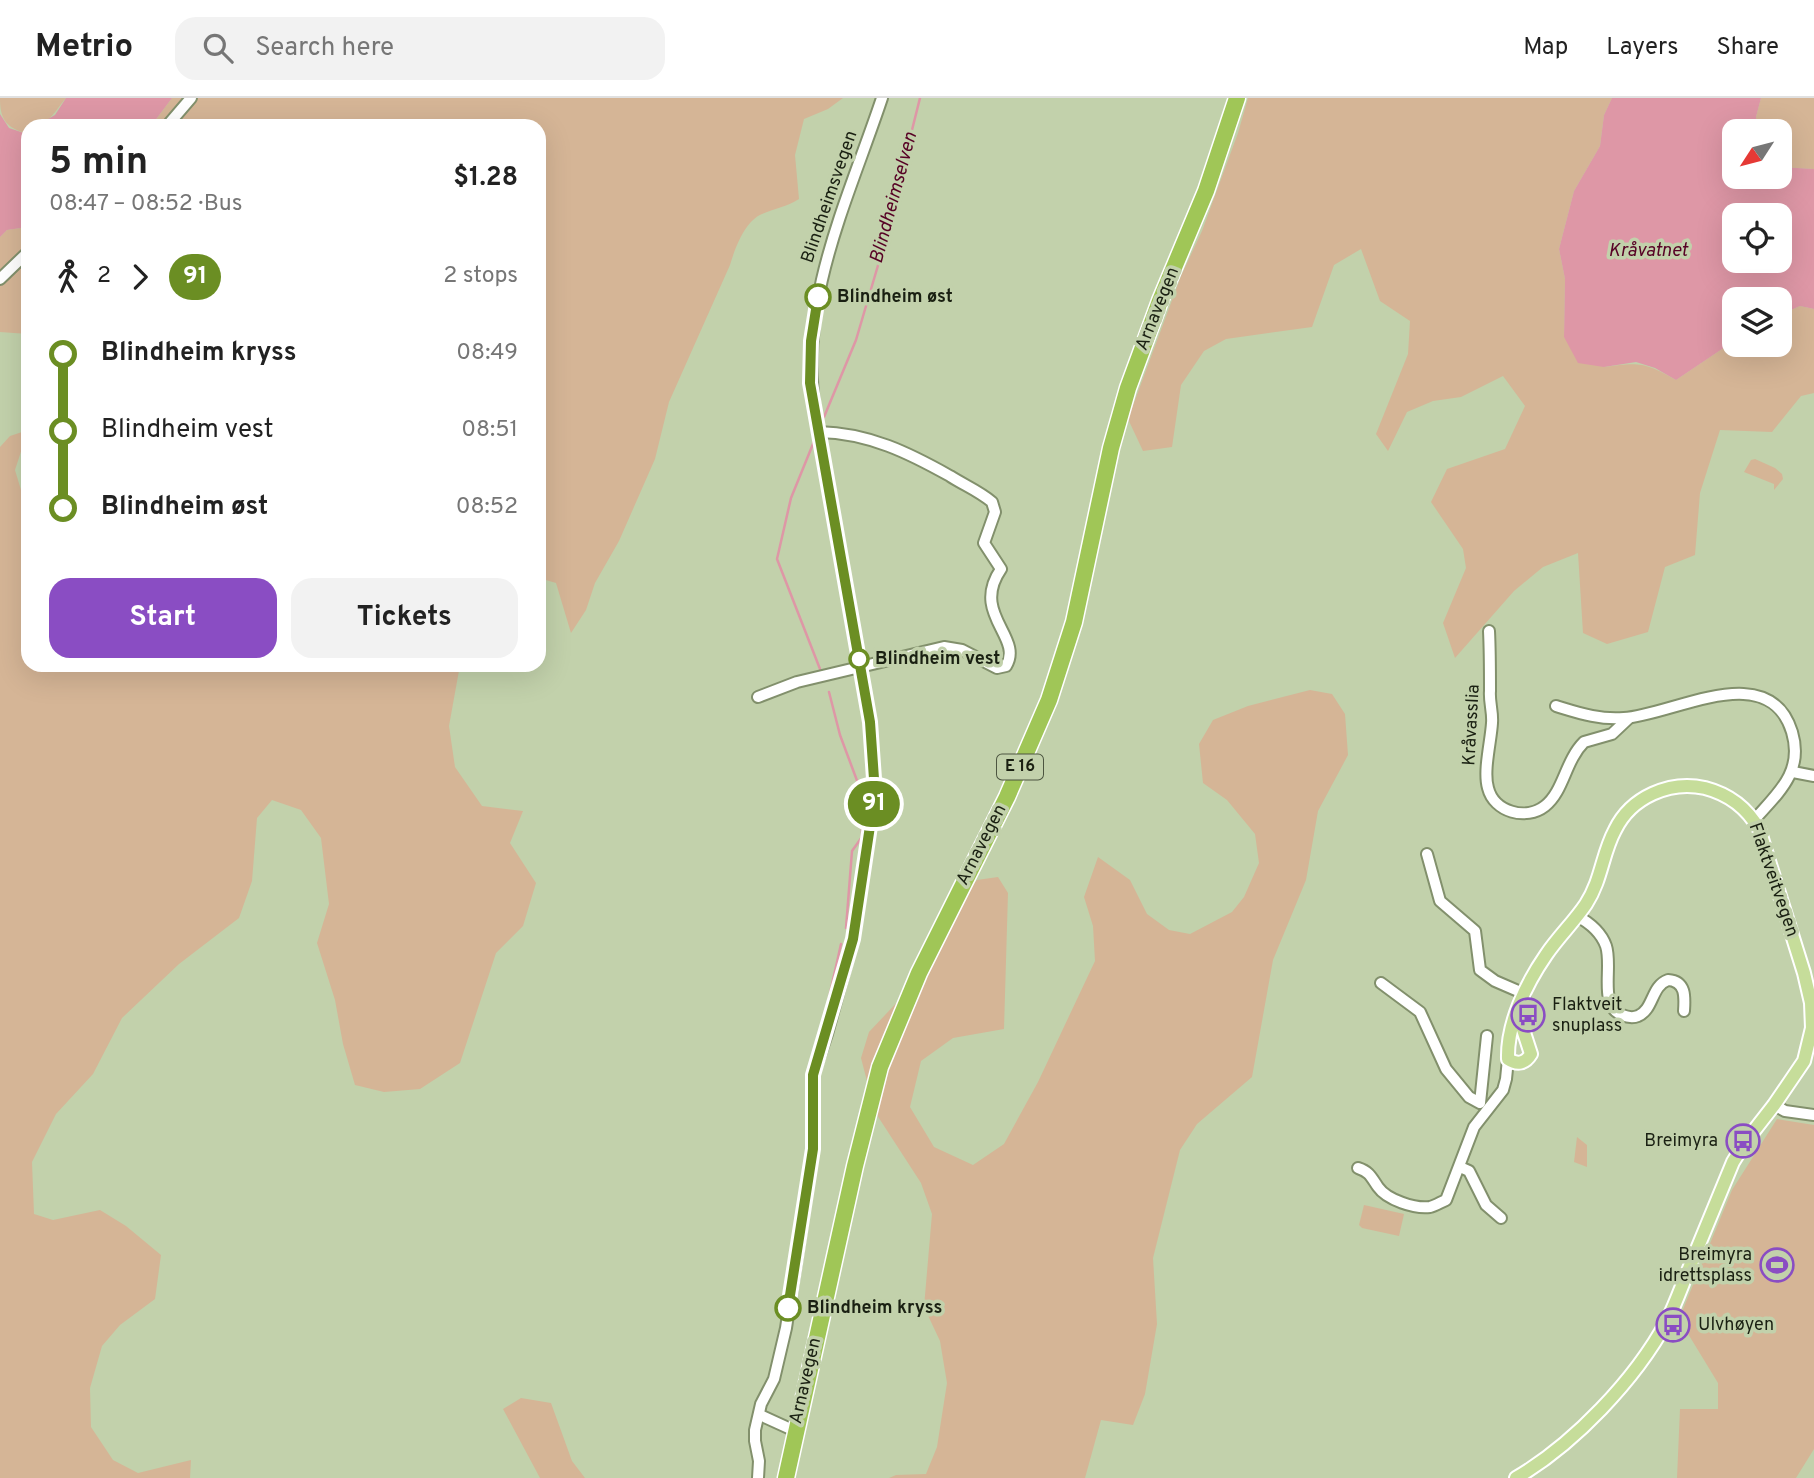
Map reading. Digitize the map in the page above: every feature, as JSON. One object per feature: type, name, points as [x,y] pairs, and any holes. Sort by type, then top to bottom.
[{"type":"highway","name":"Arnavegen","points":[[786,1478],[794,1431],[880,1067],[919,973],[1007,797],[1049,700],[1073,622],[1111,448],[1128,388],[1214,169],[1237,98]]},
{"type":"main road","name":"Flaktveitvegen","points":[[1508,1059],[1510,1036],[1525,993],[1547,954],[1597,886],[1614,830],[1623,816],[1649,795],[1672,787],[1695,786],[1727,796],[1754,820],[1782,898],[1811,1003],[1812,1028],[1804,1061],[1733,1163],[1667,1321],[1640,1361],[1615,1393],[1587,1422],[1516,1478]]},
{"type":"main road","points":[[1508,1059],[1522,1063],[1531,1054],[1517,1011]]},
{"type":"street","points":[[173,119],[191,98]]},
{"type":"street","name":"Blindheimsvegen","points":[[758,1478],[759,1461],[754,1435],[761,1404],[774,1379],[786,1328],[813,1149],[813,1075],[853,939],[875,793],[870,722],[810,383],[815,312],[828,250],[881,98]]},
{"type":"street","points":[[0,279],[21,259]]},
{"type":"street","points":[[758,697],[797,682],[944,647],[962,650],[993,667],[1006,666],[1010,657],[990,603],[992,585],[1001,569],[984,543],[994,519],[994,506],[986,497],[915,455],[834,432],[819,432]]},
{"type":"street","name":"Kråvasslia","points":[[1489,631],[1492,719],[1487,778],[1490,793],[1500,806],[1517,813],[1539,810],[1554,797],[1572,755],[1581,746],[1612,734],[1629,718]]},
{"type":"street","name":"Kråvasslia","points":[[1556,706],[1592,717],[1629,718],[1726,694],[1754,695],[1766,699],[1787,719],[1795,742],[1793,772]]},
{"type":"street","points":[[1754,820],[1793,772],[1814,776]]},
{"type":"street","points":[[1427,854],[1440,901],[1475,931],[1480,970],[1495,981],[1525,993]]},
{"type":"street","points":[[1577,916],[1597,931],[1606,948],[1609,964],[1608,995],[1614,1011],[1626,1017],[1638,1016],[1646,1010],[1658,986],[1668,980],[1678,982],[1683,987],[1684,1011]]},
{"type":"street","points":[[1381,983],[1420,1012],[1446,1069],[1469,1097],[1484,1106]]},
{"type":"street","name":"Flaktveitvegen","points":[[1358,1168],[1371,1174],[1378,1187],[1397,1200],[1416,1207],[1432,1207],[1446,1200],[1484,1106],[1487,1036]]},
{"type":"street","name":"Flaktveitvegen","points":[[1484,1106],[1497,1100],[1503,1090],[1508,1059]]},
{"type":"street","points":[[1774,1105],[1785,1111],[1814,1115]]},
{"type":"street","points":[[1460,1167],[1469,1171],[1486,1205],[1501,1218]]},
{"type":"street","points":[[760,1415],[794,1431]]},
{"type":"shaded area","points":[[0,98],[66,98],[48,119],[21,119],[21,131],[8,125],[1,111]]},
{"type":"shaded area","points":[[172,98],[843,98],[828,109],[804,119],[795,155],[799,199],[762,214],[742,236],[669,402],[655,459],[619,541],[595,583],[586,610],[571,633],[556,583],[546,580],[546,119],[156,119]]},
{"type":"shaded area","points":[[1248,98],[1612,98],[1604,115],[1600,146],[1574,191],[1559,249],[1565,279],[1564,337],[1604,367],[1641,365],[1676,380],[1722,349],[1722,357],[1792,357],[1792,310],[1800,306],[1814,309],[1814,393],[1801,396],[1772,432],[1720,430],[1700,493],[1695,555],[1665,567],[1648,632],[1607,644],[1583,633],[1578,553],[1543,567],[1514,591],[1455,658],[1443,623],[1466,568],[1463,549],[1431,502],[1447,469],[1505,449],[1525,406],[1503,376],[1461,397],[1433,401],[1407,412],[1388,451],[1376,434],[1408,354],[1410,321],[1380,301],[1361,249],[1334,265],[1312,327],[1226,339],[1204,351],[1181,385],[1172,447],[1143,451],[1128,419],[1238,133]]},
{"type":"shaded area","points":[[1761,98],[1814,98],[1814,169],[1792,168],[1792,119],[1756,117]]},
{"type":"shaded area","points":[[21,228],[21,334],[0,332],[0,237],[7,230]]},
{"type":"shaded area","points":[[21,432],[21,452],[15,470],[21,490],[21,672],[459,672],[449,726],[455,767],[482,806],[523,811],[510,843],[536,883],[523,926],[496,953],[460,1063],[420,1089],[384,1092],[355,1085],[343,1044],[335,1000],[317,943],[329,904],[321,838],[301,810],[272,800],[257,818],[252,881],[239,918],[179,964],[122,1018],[93,1074],[56,1114],[32,1162],[34,1214],[53,1220],[100,1210],[126,1226],[161,1255],[155,1299],[120,1325],[102,1346],[90,1388],[91,1427],[113,1460],[138,1473],[191,1460],[190,1478],[0,1478],[0,447],[10,436]]},
{"type":"shaded area","points":[[1755,459],[1782,474],[1783,479],[1774,490],[1774,484],[1744,472],[1751,460]]},
{"type":"shaded area","points":[[1310,690],[1332,694],[1345,714],[1348,755],[1318,811],[1306,880],[1273,960],[1252,1077],[1197,1124],[1180,1150],[1153,1258],[1157,1324],[1145,1394],[1133,1425],[1101,1420],[1085,1478],[889,1478],[896,1475],[926,1474],[937,1447],[947,1383],[940,1341],[924,1307],[932,1214],[921,1183],[875,1112],[861,1058],[869,1032],[902,997],[960,899],[977,880],[998,877],[1008,893],[1004,1029],[953,1038],[921,1061],[910,1107],[934,1147],[973,1165],[1004,1144],[1038,1082],[1095,961],[1093,926],[1084,897],[1098,857],[1130,880],[1147,914],[1169,930],[1190,934],[1232,912],[1244,897],[1259,863],[1255,834],[1227,800],[1203,783],[1199,744],[1213,720],[1248,706]]},
{"type":"shaded area","points":[[1777,1119],[1814,1125],[1814,1449],[1796,1478],[1677,1478],[1680,1409],[1718,1409],[1718,1383],[1679,1319],[1732,1190]]},
{"type":"shaded area","points":[[1577,1137],[1587,1145],[1587,1167],[1574,1162]]},
{"type":"shaded area","points":[[1364,1205],[1404,1214],[1399,1236],[1362,1228],[1359,1225]]},
{"type":"shaded area","points":[[521,1398],[551,1403],[572,1461],[585,1478],[540,1478],[503,1409]]},
{"type":"water","points":[[66,98],[172,98],[156,119],[48,119],[55,115]]},
{"type":"water","name":"Kråvatnet","points":[[1612,98],[1761,98],[1756,119],[1722,119],[1722,189],[1792,189],[1792,168],[1814,169],[1814,309],[1800,306],[1792,310],[1792,287],[1722,287],[1722,349],[1676,380],[1655,368],[1636,362],[1604,367],[1578,363],[1564,337],[1565,279],[1559,249],[1574,191],[1600,146],[1604,115]]},
{"type":"water","points":[[0,114],[9,128],[21,132],[21,228],[7,230],[0,237]]},
{"type":"waterway","name":"Blindheimselven","points":[[824,417],[856,340],[879,262],[920,98]]},
{"type":"waterway","name":"Blindheimselven","points":[[815,439],[791,498],[777,559],[820,669]]},
{"type":"waterway","name":"Blindheimselven","points":[[829,692],[840,735],[865,802],[863,814]]},
{"type":"waterway","name":"Blindheimselven","points":[[846,928],[852,851],[862,837],[862,828]]},
{"type":"waterway","name":"Blindheimselven","points":[[823,1025],[841,944]]},
{"type":"bus line","name":"91","points":[[788,1308],[813,1149],[813,1075],[853,939],[875,793],[870,722],[810,383],[811,341],[818,297]]},
{"type":"place","name":"Blindheim øst","points":[[818,297]]},
{"type":"place","name":"Blindheim vest","points":[[859,659]]},
{"type":"place","name":"Flaktveit snuplass","points":[[1528,1015]]},
{"type":"place","name":"Breimyra","points":[[1743,1141]]},
{"type":"place","name":"Breimyra idrettsplass","points":[[1777,1265]]},
{"type":"place","name":"Blindheim kryss","points":[[788,1308]]},
{"type":"place","name":"Ulvhøyen","points":[[1673,1325]]}]
